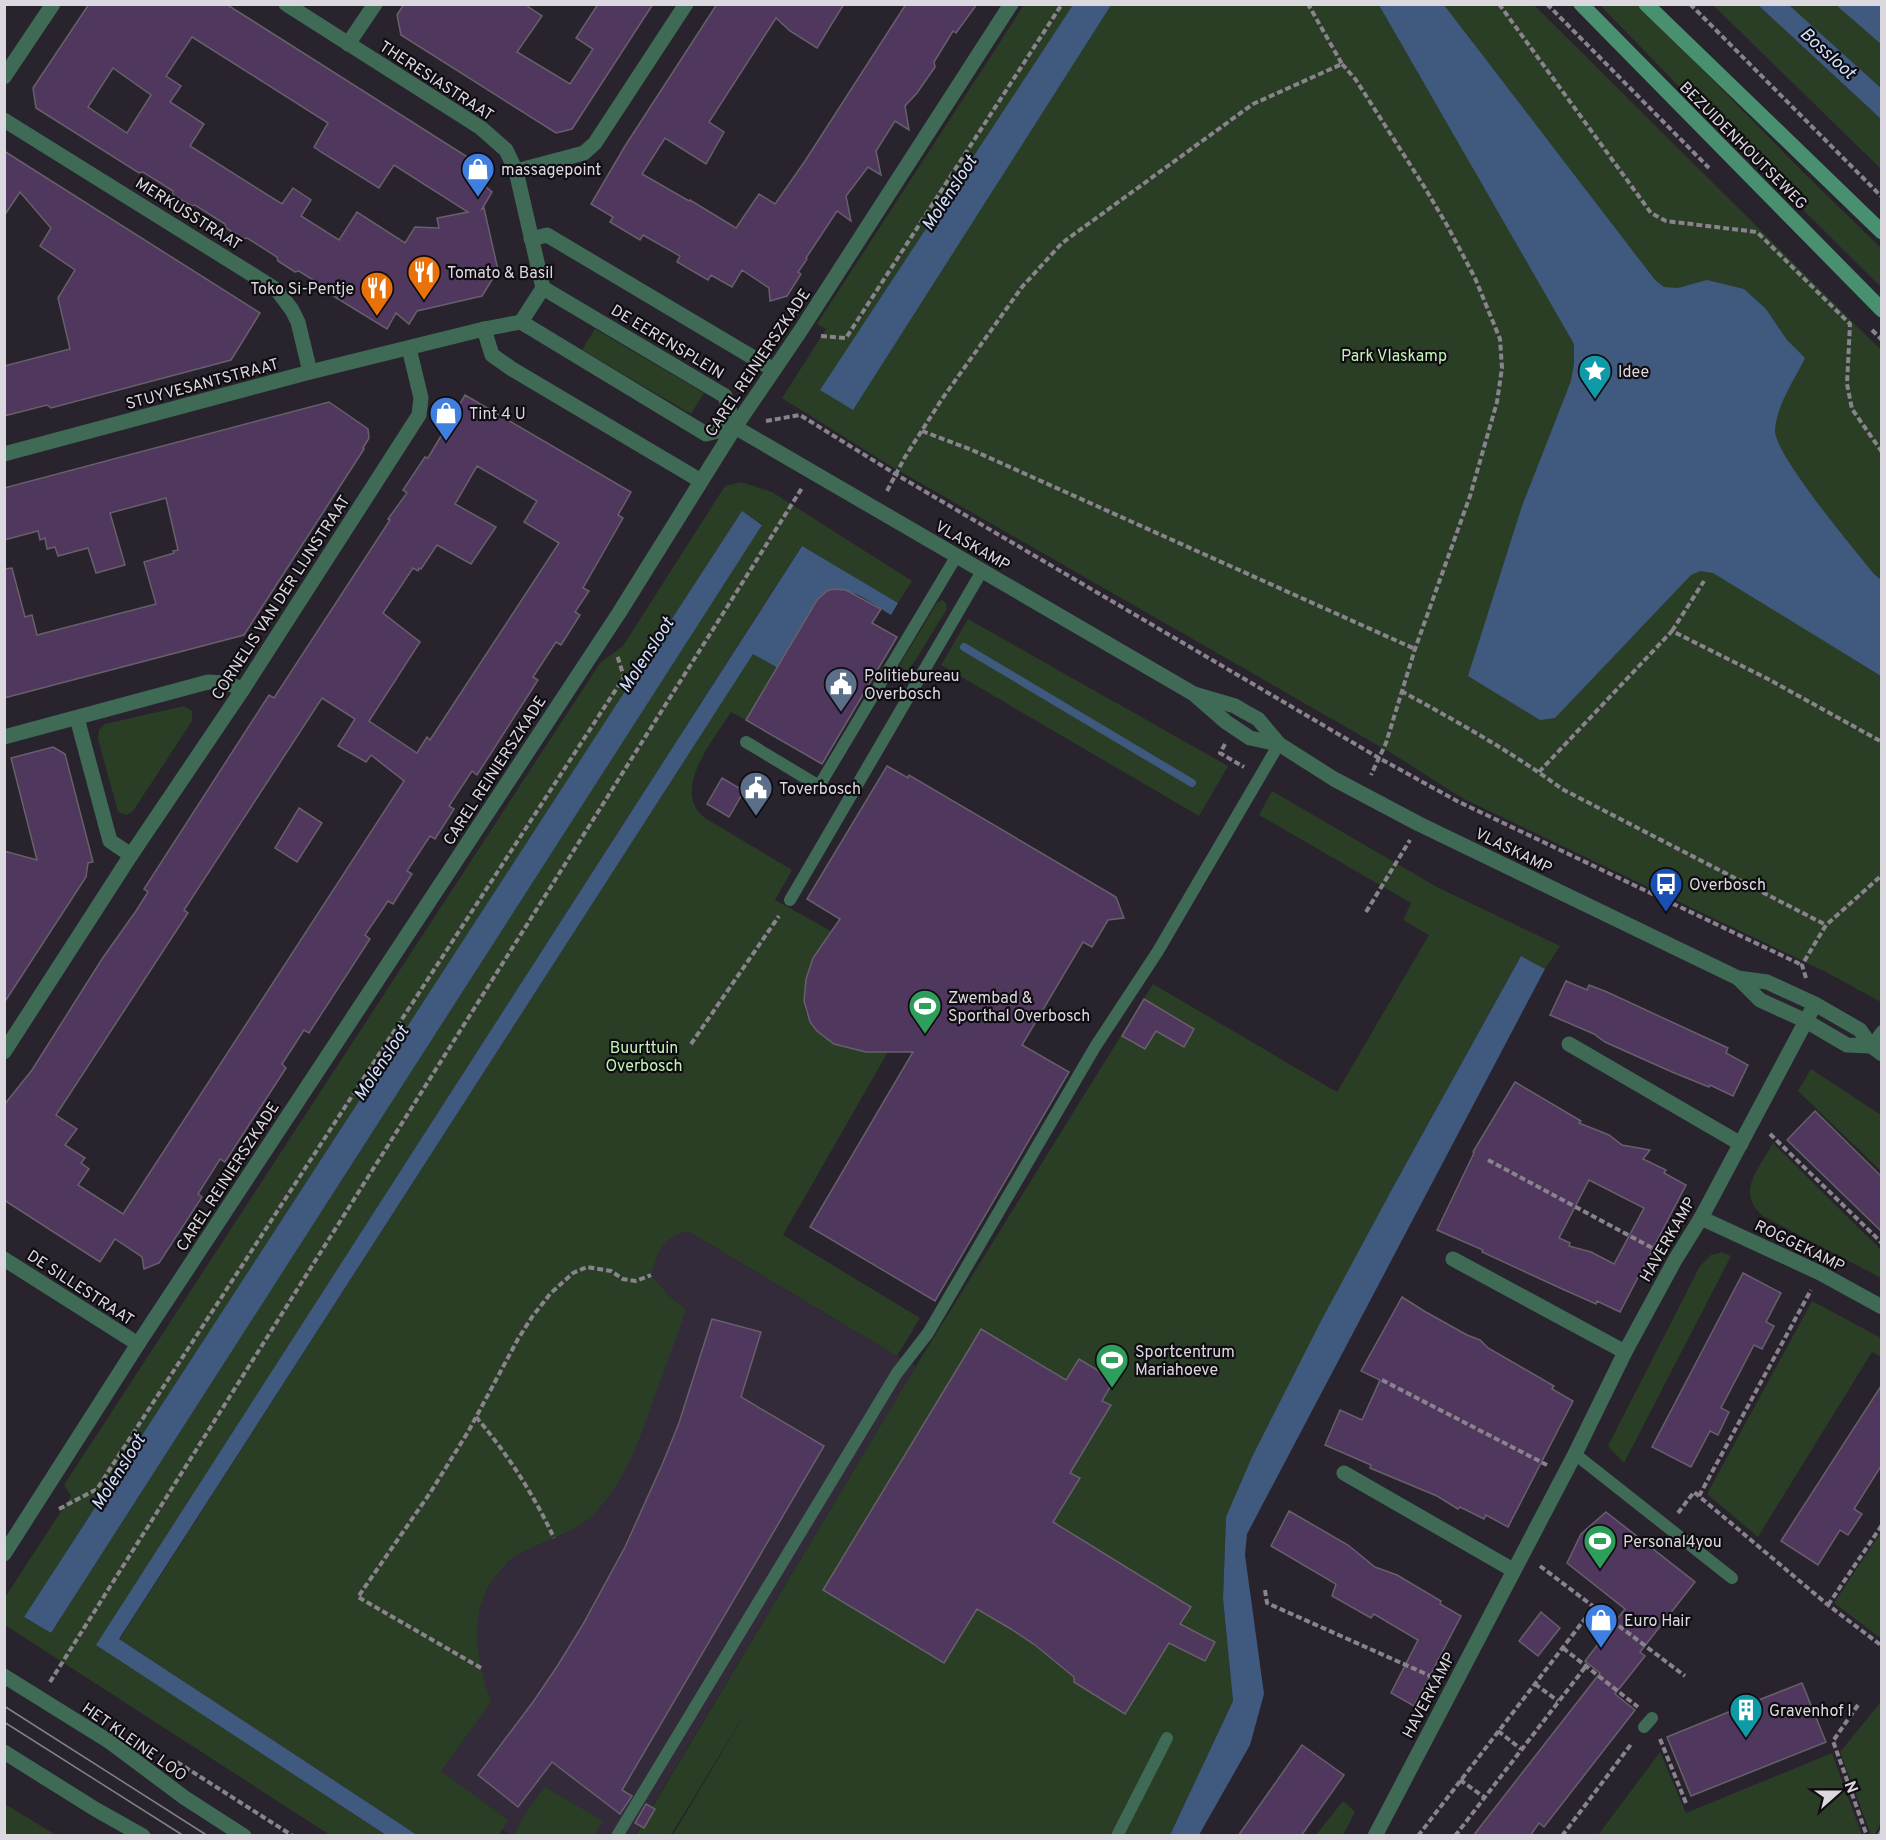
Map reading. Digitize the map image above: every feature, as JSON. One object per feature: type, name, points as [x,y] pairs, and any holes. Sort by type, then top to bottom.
[{"type":"main road","name":"BEZUIDENHOUTSEWEG","points":[[1581,4],[1881,310]]},
{"type":"main road","name":"BEZUIDENHOUTSEWEG","points":[[1646,4],[1881,231]]},
{"type":"street","points":[[4,77],[53,4]]},
{"type":"street","name":"THERESIASTRAAT","points":[[286,4],[481,128],[506,150],[516,171],[543,288]]},
{"type":"street","points":[[348,44],[375,4]]},
{"type":"street","points":[[516,171],[584,153],[595,143],[686,4]]},
{"type":"street","name":"CAREL REINIERSZKADE","points":[[4,1554],[138,1344],[619,613],[735,427],[1011,4]]},
{"type":"street","name":"MERKUSSTRAAT","points":[[4,120],[278,290],[298,322],[310,372]]},
{"type":"street","name":"DE EERENSPLEIN","points":[[531,239],[547,235],[774,370]]},
{"type":"street","points":[[521,322],[543,288]]},
{"type":"street","name":"DE EERENSPLEIN","points":[[543,288],[725,396],[735,427]]},
{"type":"street","points":[[409,348],[484,328],[521,322],[706,434],[735,427]]},
{"type":"street","points":[[484,328],[492,355],[701,481]]},
{"type":"street","name":"STUYVESANTSTRAAT","points":[[4,454],[310,372],[409,348]]},
{"type":"street","name":"CORNELIS VAN DER LIJNSTRAAT","points":[[4,1052],[419,415],[421,399],[409,348]]},
{"type":"street","name":"VLASKAMP","points":[[735,427],[1194,694],[1250,738],[1280,744]]},
{"type":"street","points":[[4,737],[208,682],[226,683],[243,688]]},
{"type":"street","name":"VLASKAMP","points":[[1194,694],[1235,706],[1258,719],[1280,744],[1334,778],[1419,824],[1738,978],[1767,982],[1815,1004],[1860,1030],[1876,1050]]},
{"type":"street","points":[[77,718],[110,841],[131,855]]},
{"type":"street","name":"VLASKAMP","points":[[1738,978],[1760,1000],[1806,1021],[1847,1045],[1876,1050]]},
{"type":"street","name":"HAVERKAMP","points":[[1375,1836],[1575,1454],[1625,1353],[1755,1119],[1815,1004]]},
{"type":"street","points":[[1569,1044],[1741,1144]]},
{"type":"street","name":"ROGGEKAMP","points":[[1701,1218],[1820,1273],[1881,1307]]},
{"type":"street","name":"DE SILLESTRAAT","points":[[4,1259],[138,1344]]},
{"type":"street","points":[[1454,1259],[1625,1353]]},
{"type":"street","points":[[1344,1473],[1513,1570]]},
{"type":"street","name":"HET KLEINE LOO","points":[[4,1676],[110,1742],[185,1798],[244,1836]]},
{"type":"street","points":[[4,1752],[143,1836]]},
{"type":"lane","points":[[746,742],[819,786],[956,557]]},
{"type":"lane","points":[[790,900],[982,571]]},
{"type":"lane","points":[[617,1836],[897,1373],[928,1334],[1095,1047],[1158,951],[1280,744]]},
{"type":"lane","points":[[1876,1050],[1881,1031]]},
{"type":"lane","points":[[1575,1454],[1732,1578]]},
{"type":"lane","points":[[1117,1836],[1167,1738]]},
{"type":"path","points":[[823,336],[846,338],[1062,4]]},
{"type":"path","points":[[1308,4],[1342,63],[1375,109],[1448,227],[1475,278],[1500,339],[1502,368],[1492,423],[1470,496],[1415,649],[1393,723],[1362,793]]},
{"type":"path","points":[[1499,4],[1651,213],[1666,221],[1757,232],[1850,324],[1847,384],[1852,409],[1881,452]]},
{"type":"path","points":[[1690,4],[1881,197]]},
{"type":"path","points":[[876,510],[905,457],[942,399],[1022,287],[1062,243],[1253,104],[1342,63]]},
{"type":"path","points":[[735,427],[800,416],[1379,758],[1457,801],[1802,965],[1815,1004]]},
{"type":"path","points":[[922,430],[972,450],[1415,649]]},
{"type":"path","points":[[40,1698],[812,472]]},
{"type":"path","points":[[1539,772],[1672,631],[1704,580]]},
{"type":"path","points":[[1672,631],[1768,679],[1881,742]]},
{"type":"path","points":[[68,1505],[97,1489],[624,678],[617,656]]},
{"type":"path","points":[[1245,712],[1259,687]]},
{"type":"path","points":[[1401,691],[1449,717],[1539,772],[1562,789],[1826,925]]},
{"type":"path","points":[[1235,728],[1220,753],[1246,768],[1242,775]]},
{"type":"path","points":[[1366,912],[1419,824]]},
{"type":"path","points":[[1802,965],[1826,925],[1881,875]]},
{"type":"path","points":[[691,1044],[790,900]]},
{"type":"path","points":[[1755,1119],[1881,1243]]},
{"type":"path","points":[[1488,1160],[1675,1260]]},
{"type":"path","points":[[481,1668],[358,1597],[430,1493],[532,1317],[561,1282],[573,1273],[587,1268],[611,1271],[623,1279],[636,1281],[651,1275]]},
{"type":"path","points":[[1699,1496],[1820,1273]]},
{"type":"path","points":[[1382,1380],[1563,1474]]},
{"type":"path","points":[[476,1417],[509,1459],[554,1538]]},
{"type":"path","points":[[1667,1526],[1694,1492],[1828,1605],[1881,1646]]},
{"type":"path","points":[[1828,1605],[1881,1525]]},
{"type":"path","points":[[1522,1553],[1685,1676]]},
{"type":"path","points":[[1265,1590],[1267,1603],[1453,1686]]},
{"type":"path","points":[[1418,1836],[1594,1607]]},
{"type":"path","points":[[1563,1648],[1648,1723],[1686,1803]]},
{"type":"path","points":[[1455,1836],[1586,1666]]},
{"type":"path","points":[[1535,1684],[1558,1701]]},
{"type":"path","points":[[1858,1705],[1833,1741],[1867,1836]]},
{"type":"path","points":[[1562,1836],[1648,1723]]},
{"type":"path","points":[[1498,1731],[1521,1749]]},
{"type":"path","points":[[1460,1780],[1484,1797]]},
{"type":"path","points":[[1879,1836],[1881,1830]]},
{"type":"shaded area","points":[[506,1122],[916,1366],[635,1835],[511,1836],[503,1830],[499,1835],[176,1643]]},
{"type":"green space","name":"Park Vlaskamp","points":[[1024,5],[1534,5],[1881,350],[1882,962],[1879,965],[1881,967],[1881,1002],[1824,971],[1462,798],[1393,754],[889,465],[782,398],[826,329],[817,324]]},
{"type":"green space","points":[[1600,5],[1639,5],[1881,248],[1881,287],[1693,101]]},
{"type":"green space","points":[[1713,5],[1758,5],[1881,119],[1881,169]]},
{"type":"green space","points":[[1789,5],[1881,5],[1881,88]]},
{"type":"green space","points":[[595,329],[704,393],[691,414],[582,350]]},
{"type":"green space","points":[[741,482],[772,492],[912,581],[898,603],[801,547],[97,1645],[386,1835],[330,1835],[5,1625],[4,1599],[71,1496],[64,1485],[600,663],[623,646],[725,486]],"holes":[[[742,512],[762,524],[51,1633],[24,1617]]]},
{"type":"green space","points":[[942,600],[946,603],[947,609],[908,672],[899,666],[937,603]]},
{"type":"green space","points":[[968,619],[1228,766],[1199,816],[941,665]]},
{"type":"green space","name":"Buurttuin Overbosch","points":[[753,653],[778,668],[746,720],[731,712],[706,750],[693,780],[692,794],[695,807],[705,818],[792,870],[775,900],[831,931],[815,956],[806,979],[804,1000],[808,1017],[818,1032],[835,1043],[858,1050],[888,1052],[783,1235],[920,1318],[897,1356],[688,1231],[672,1238],[662,1246],[651,1275],[670,1297],[686,1309],[645,1424],[627,1467],[611,1494],[594,1514],[573,1529],[511,1559],[489,1586],[482,1602],[478,1618],[478,1652],[491,1702],[441,1771],[508,1820],[499,1835],[417,1835],[119,1640]]},
{"type":"green space","points":[[184,706],[192,711],[192,721],[133,811],[127,815],[118,812],[98,739],[99,730],[105,724]]},
{"type":"green space","name":"Sportcentrum Mariahoeve","points":[[1272,791],[1437,887],[1560,946],[1545,969],[1521,956],[1397,1180],[1226,1517],[1223,1599],[1233,1701],[1170,1835],[673,1835],[752,1702],[671,1835],[635,1836],[916,1366],[1153,984],[1337,1092],[1429,935],[1403,920],[1411,903],[1259,815]]},
{"type":"green space","points":[[1811,1069],[1881,1115],[1881,1171],[1798,1091]]},
{"type":"green space","points":[[1773,1143],[1881,1250],[1881,1278],[1763,1216],[1755,1207],[1750,1189],[1752,1180]]},
{"type":"green space","points":[[1722,1252],[1731,1256],[1624,1463],[1608,1446],[1700,1266],[1711,1255]]},
{"type":"green space","points":[[1812,1301],[1881,1338],[1881,1357],[1872,1352],[1758,1537],[1707,1494]]},
{"type":"green space","points":[[1881,1532],[1882,1633],[1879,1637],[1834,1603]]},
{"type":"green space","points":[[1881,1702],[1881,1821],[1875,1835],[1871,1835],[1840,1752]]},
{"type":"green space","points":[[1660,1752],[1686,1813],[1832,1753],[1862,1835],[1598,1835]]},
{"type":"green space","points":[[545,1787],[603,1821],[594,1835],[514,1835],[525,1814]]},
{"type":"green space","points":[[1343,1801],[1355,1812],[1343,1835],[1316,1835]]},
{"type":"green space","points":[[5,1804],[56,1835],[5,1835]]},
{"type":"water","points":[[1073,5],[1111,5],[853,410],[820,390]]},
{"type":"water","points":[[1379,5],[1444,5],[1655,280],[1664,287],[1678,288],[1707,280],[1744,289],[1766,309],[1787,340],[1805,358],[1779,410],[1775,429],[1778,441],[1800,479],[1873,573],[1881,580],[1881,676],[1713,573],[1700,571],[1691,575],[1555,718],[1540,720],[1468,676],[1522,506],[1571,381],[1574,344]]},
{"type":"water","name":"Bossloot","points":[[1758,5],[1789,5],[1881,88],[1881,119]]},
{"type":"water","points":[[1836,5],[1881,5],[1881,44]]},
{"type":"water","points":[[742,511],[762,525],[51,1633],[24,1617]]},
{"type":"water","points":[[802,546],[898,603],[891,615],[854,593],[835,590],[817,600],[778,668],[753,654],[119,1639],[417,1835],[386,1835],[96,1645]]},
{"type":"water","points":[[1521,956],[1545,969],[1247,1534],[1245,1555],[1264,1694],[1250,1745],[1199,1835],[1170,1835],[1233,1701],[1223,1599],[1226,1517],[1252,1457],[1321,1321]]},
{"type":"building","points":[[89,4],[226,4],[488,170],[476,178],[492,192],[482,209],[484,208],[498,270],[482,296],[417,311],[409,324],[396,313],[387,329],[330,294],[329,290],[299,271],[295,272],[278,261],[277,257],[247,238],[243,239],[226,228],[225,224],[195,205],[192,206],[173,195],[173,191],[143,172],[139,173],[36,108],[33,88]],"holes":[[[192,37],[328,123],[314,147],[321,152],[379,188],[394,165],[468,212],[437,218],[439,228],[415,227],[405,243],[357,212],[339,240],[301,216],[311,200],[293,188],[282,204],[190,146],[204,124],[170,102],[181,86],[166,76]],[[113,68],[151,95],[127,133],[88,107]]]},
{"type":"building","points":[[404,4],[524,4],[542,16],[517,52],[570,84],[593,49],[576,38],[598,4],[653,4],[572,129],[556,133],[401,35],[397,15]]},
{"type":"building","points":[[717,4],[844,4],[817,48],[790,31],[776,18],[709,122],[724,132],[706,164],[665,138],[642,174],[736,228],[759,194],[775,204],[906,4],[977,4],[956,33],[953,31],[934,62],[935,67],[905,106],[909,130],[895,121],[876,151],[881,175],[868,167],[846,196],[851,221],[837,211],[806,258],[798,272],[801,274],[787,296],[770,301],[769,288],[742,270],[732,287],[711,275],[708,280],[677,262],[680,256],[643,235],[640,240],[610,222],[613,217],[591,204],[625,146]]},
{"type":"building","points":[[4,151],[260,313],[231,360],[51,408],[47,405],[4,416],[4,366],[70,349],[58,298],[75,270],[40,246],[51,228],[20,192],[4,216]]},
{"type":"building","points":[[465,395],[631,492],[618,515],[623,518],[583,588],[589,591],[575,612],[580,615],[561,645],[556,642],[533,677],[538,680],[477,775],[472,771],[449,806],[454,809],[435,839],[430,836],[407,871],[412,874],[393,904],[388,901],[365,935],[370,939],[309,1033],[304,1030],[282,1064],[286,1068],[225,1162],[220,1159],[198,1194],[202,1197],[159,1263],[144,1269],[142,1257],[115,1239],[100,1262],[4,1200],[4,1105],[32,1070],[102,959],[136,911],[148,892],[144,889],[269,695],[274,698],[407,493],[403,490],[425,457],[428,458]],"holes":[[[477,466],[537,501],[524,522],[559,543],[430,740],[427,737],[417,753],[369,721],[420,642],[383,613],[413,568],[418,571],[419,568],[421,569],[437,545],[471,564],[496,527],[455,504]],[[322,698],[355,719],[338,746],[366,762],[371,755],[404,781],[123,1214],[78,1185],[89,1169],[81,1163],[85,1158],[65,1145],[77,1129],[56,1115],[188,913],[184,910]]]},
{"type":"building","points":[[329,402],[368,429],[369,438],[244,635],[4,698],[4,569],[12,568],[25,617],[32,615],[37,635],[156,604],[144,562],[178,550],[166,498],[110,513],[125,565],[96,573],[88,548],[58,556],[55,547],[47,549],[45,538],[40,540],[38,531],[4,540],[4,488]]},
{"type":"building","points":[[833,589],[846,590],[881,609],[872,623],[897,637],[822,764],[746,720],[817,600]]},
{"type":"building","points":[[53,747],[65,754],[93,862],[88,863],[86,877],[4,1003],[4,851],[37,860],[11,758]]},
{"type":"building","name":"Zwembad & Sporthal Overbosch","points":[[887,766],[908,778],[909,775],[1116,897],[1124,918],[1108,920],[1092,947],[1083,942],[1022,1045],[1069,1072],[935,1301],[810,1227],[913,1052],[866,1052],[834,1044],[817,1031],[810,1022],[804,1001],[806,979],[813,958],[840,919],[807,899]]},
{"type":"building","points":[[722,778],[744,791],[729,817],[707,804]]},
{"type":"building","points":[[299,808],[322,823],[297,862],[275,848]]},
{"type":"building","points":[[1566,981],[1587,990],[1589,985],[1607,992],[1728,1048],[1726,1053],[1748,1065],[1733,1096],[1710,1085],[1709,1087],[1672,1072],[1550,1015]]},
{"type":"building","points":[[1144,999],[1194,1029],[1184,1047],[1156,1031],[1145,1049],[1122,1036]]},
{"type":"building","points":[[1515,1082],[1581,1121],[1579,1123],[1609,1135],[1622,1145],[1650,1150],[1643,1159],[1666,1170],[1664,1173],[1686,1185],[1620,1312],[1560,1288],[1437,1230],[1473,1152]],"holes":[[[1589,1180],[1644,1208],[1614,1264],[1591,1252],[1569,1246],[1570,1243],[1559,1238]]]},
{"type":"building","points":[[1815,1111],[1881,1176],[1881,1231],[1787,1140]]},
{"type":"building","points":[[1743,1273],[1781,1293],[1766,1322],[1774,1326],[1762,1349],[1754,1345],[1721,1408],[1729,1412],[1718,1435],[1710,1431],[1691,1467],[1652,1447]]},
{"type":"building","points":[[1402,1297],[1467,1335],[1480,1340],[1488,1348],[1554,1386],[1552,1389],[1573,1401],[1508,1527],[1486,1515],[1484,1519],[1460,1507],[1458,1509],[1437,1496],[1370,1468],[1371,1465],[1325,1445],[1340,1410],[1362,1420],[1380,1380],[1361,1371]]},
{"type":"building","points":[[712,1319],[761,1332],[741,1397],[824,1446],[622,1790],[632,1796],[620,1814],[552,1762],[518,1807],[478,1775],[558,1665],[625,1547],[679,1423]]},
{"type":"building","points":[[981,1329],[1066,1380],[1079,1359],[1114,1380],[1102,1401],[1111,1405],[1070,1473],[1080,1478],[1053,1522],[1191,1607],[1180,1624],[1215,1642],[1205,1661],[1169,1643],[1125,1714],[1074,1682],[1074,1677],[1035,1645],[977,1609],[944,1663],[823,1590]]},
{"type":"building","points":[[1881,1386],[1881,1466],[1854,1509],[1862,1514],[1848,1535],[1840,1530],[1818,1565],[1781,1541]]},
{"type":"building","points":[[1289,1511],[1348,1545],[1375,1567],[1397,1575],[1441,1601],[1440,1604],[1461,1616],[1414,1706],[1391,1693],[1418,1640],[1374,1614],[1371,1618],[1332,1596],[1336,1584],[1271,1546]]},
{"type":"building","points":[[1606,1512],[1695,1582],[1640,1652],[1645,1656],[1615,1694],[1635,1710],[1544,1827],[1539,1823],[1530,1836],[1473,1836],[1600,1673],[1585,1661],[1625,1609],[1567,1563],[1581,1534]]},
{"type":"building","points":[[1541,1612],[1560,1628],[1538,1656],[1519,1641]]},
{"type":"building","name":"Gravenhof I","points":[[1802,1683],[1826,1742],[1691,1796],[1667,1737],[1755,1699],[1756,1701]]},
{"type":"building","points":[[1302,1745],[1344,1775],[1301,1836],[1238,1836]]},
{"type":"building","points":[[646,1804],[655,1809],[644,1828],[635,1823]]},
{"type":"waterway","points":[[964,647],[1192,783]]},
{"type":"tram line","points":[[4,1706],[208,1836]]},
{"type":"tram line","points":[[4,1722],[184,1836]]},
{"type":"place","name":"massagepoint","points":[[478,198]]},
{"type":"place","name":"Tomato & Basil","points":[[424,301]]},
{"type":"place","name":"Toko Si-Pentje","points":[[377,317]]},
{"type":"place","name":"Idee","points":[[1595,400]]},
{"type":"place","name":"Tint 4 U","points":[[446,442]]},
{"type":"place","name":"Politiebureau Overbosch","points":[[841,713]]},
{"type":"place","name":"Toverbosch","points":[[756,817]]},
{"type":"place","name":"Overbosch","points":[[1666,913]]},
{"type":"place","name":"Zwembad & Sporthal Overbosch","points":[[925,1035]]},
{"type":"place","name":"Sportcentrum Mariahoeve","points":[[1112,1389]]},
{"type":"place","name":"Personal4you","points":[[1600,1570]]},
{"type":"place","name":"Euro Hair","points":[[1601,1649]]},
{"type":"place","name":"Gravenhof I","points":[[1746,1739]]},
{"type":"water label","name":"Molensloot","points":[[949,193]]},
{"type":"water label","name":"Molensloot","points":[[646,655]]},
{"type":"water label","name":"Molensloot","points":[[381,1063]]},
{"type":"water label","name":"Molensloot","points":[[118,1472]]}]
